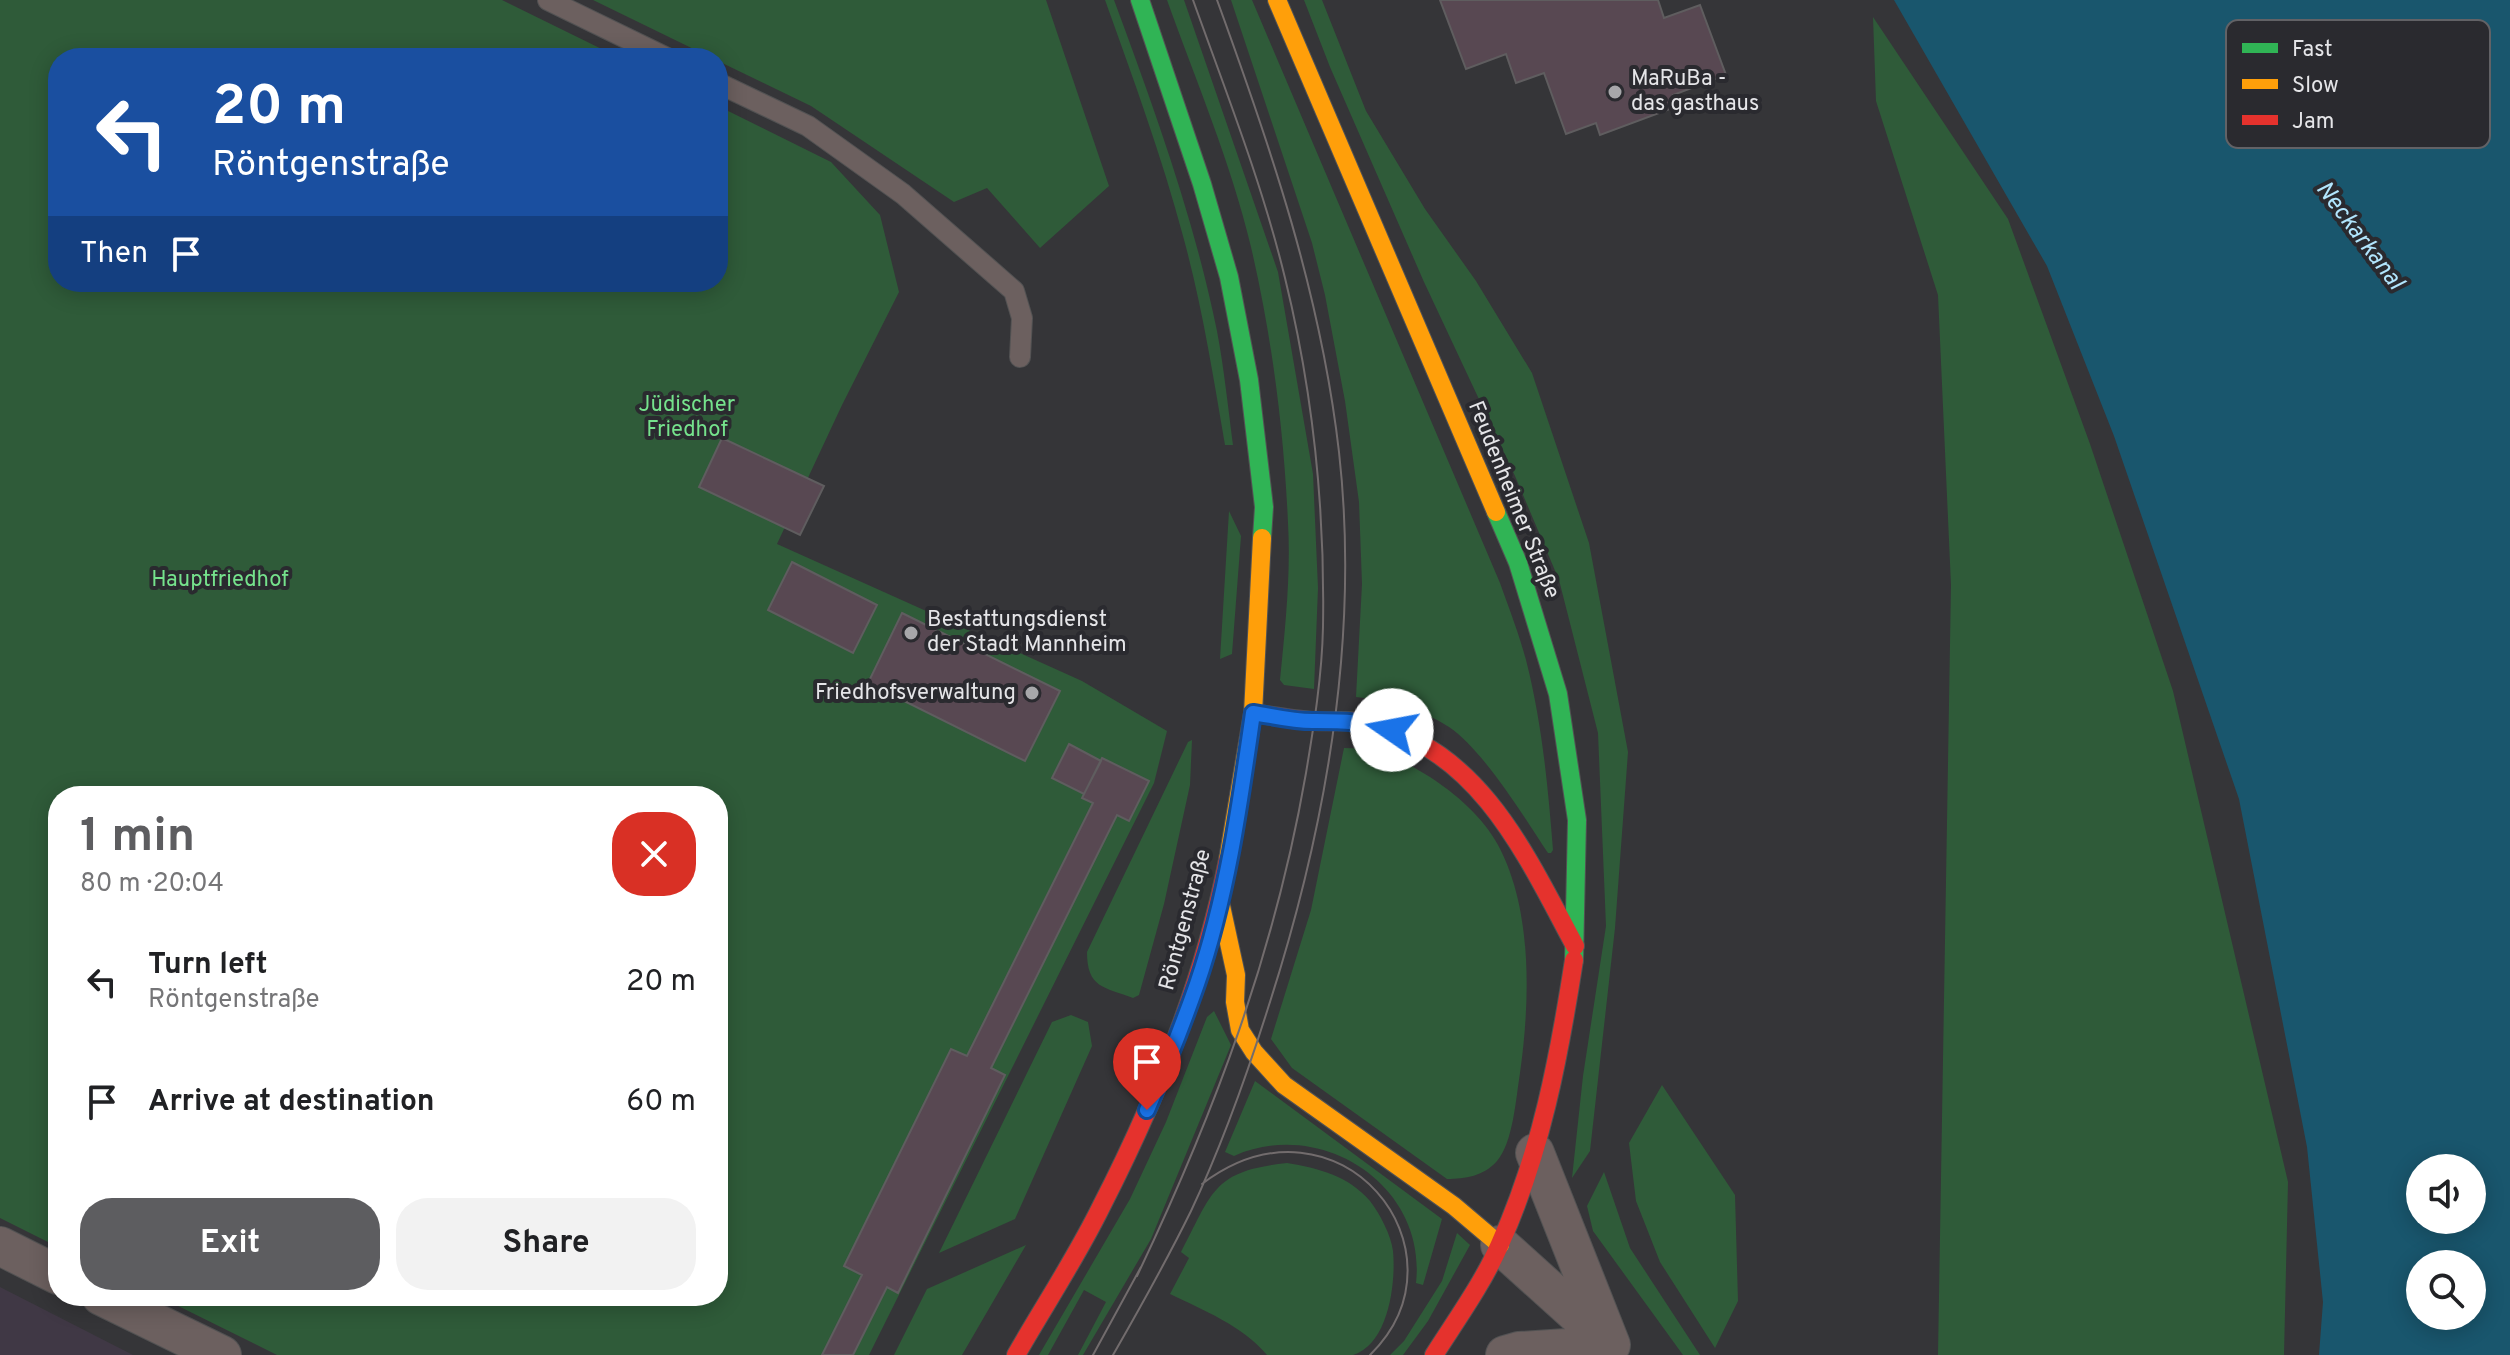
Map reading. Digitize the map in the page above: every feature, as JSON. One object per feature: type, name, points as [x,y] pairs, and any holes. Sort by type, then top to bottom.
[{"type":"main road","name":"Röntgenstraße","points":[[1016,1355],[1100,1210],[1137,1134],[1197,982],[1220,900],[1253,713],[1264,507],[1249,380],[1229,277],[1202,184],[1140,0]]},
{"type":"main road","name":"Feudenheimer Straße","points":[[1277,0],[1518,563],[1558,694],[1577,820],[1576,948],[1558,1062],[1535,1153],[1500,1245],[1473,1295],[1434,1355]]},
{"type":"main road","points":[[1253,713],[1315,722],[1336,720],[1374,725],[1410,736],[1448,758],[1480,786],[1507,821],[1576,948]]},
{"type":"main road","points":[[1220,900],[1236,975],[1235,1002],[1240,1030],[1254,1052],[1284,1085],[1454,1206],[1500,1245]]},
{"type":"street","points":[[1535,1153],[1615,1350]]},
{"type":"street","points":[[1500,1245],[1615,1350]]},
{"type":"street","points":[[0,1246],[48,1270]]},
{"type":"street","points":[[122,1306],[222,1355]]},
{"type":"street","points":[[1505,1355],[1519,1351],[1615,1350]]},
{"type":"lane","points":[[548,0],[646,48]]},
{"type":"lane","points":[[728,88],[808,126],[903,194],[1014,291],[1022,318],[1020,357]]},
{"type":"shaded area","points":[[0,1287],[133,1355],[0,1355]]},
{"type":"green space","name":"Hauptfriedhof","points":[[0,0],[502,0],[600,48],[48,48],[48,292],[728,292],[728,111],[831,162],[880,215],[899,292],[777,544],[1082,681],[1167,731],[1154,783],[869,1355],[277,1355],[178,1306],[728,1306],[728,786],[48,786],[48,1242],[0,1218]]},
{"type":"green space","points":[[593,0],[1046,0],[1109,186],[1040,248],[987,188],[954,202],[811,106],[728,66],[728,48],[691,48]]},
{"type":"green space","points":[[1105,0],[1114,0],[1185,205],[1217,331],[1233,445],[1225,445],[1201,314],[1175,206]]},
{"type":"green space","points":[[1167,0],[1184,0],[1278,272],[1313,474],[1318,588],[1314,689],[1284,685],[1280,680],[1289,543],[1271,350],[1243,216]]},
{"type":"green space","points":[[1231,0],[1252,0],[1500,583],[1532,683],[1544,755],[1551,853],[1548,853],[1489,768],[1449,727],[1404,706],[1356,697],[1362,584],[1359,502],[1345,401],[1312,243]]},
{"type":"green space","points":[[1304,0],[1322,0],[1366,111],[1425,209],[1476,281],[1532,373],[1589,543],[1628,752],[1615,928],[1590,1151],[1572,1178],[1583,1076],[1606,926],[1598,733],[1559,580],[1515,476],[1424,282]]},
{"type":"green space","points":[[1873,17],[2008,219],[2090,444],[2173,691],[2288,1182],[2284,1355],[1938,1355],[1951,585],[1938,295],[1876,101]]},
{"type":"green space","points":[[1229,511],[1241,536],[1232,654],[1220,659]]},
{"type":"green space","points":[[1192,740],[1190,785],[1164,904],[1139,995],[1133,998],[1106,988],[1094,979],[1087,952],[1188,742]]},
{"type":"green space","points":[[1344,748],[1367,750],[1410,765],[1459,799],[1485,825],[1498,845],[1518,898],[1527,987],[1515,1107],[1502,1153],[1492,1166],[1474,1176],[1447,1179],[1292,1068],[1271,1039],[1311,910]]},
{"type":"green space","points":[[1214,1011],[1231,1045],[1151,1239],[1083,1355],[1078,1355],[1106,1302],[1084,1290],[1048,1355],[1039,1355],[1130,1199],[1166,1122],[1207,1017]]},
{"type":"green space","points":[[1071,1015],[1088,1022],[1092,1046],[1015,1219],[939,1253],[1052,1022]]},
{"type":"green space","points":[[1255,1081],[1442,1219],[1423,1285],[1416,1283],[1415,1248],[1404,1216],[1386,1189],[1362,1168],[1333,1153],[1301,1146],[1267,1146],[1234,1156],[1225,1152]]},
{"type":"green space","points":[[1662,1085],[1735,1195],[1738,1301],[1715,1348],[1660,1262],[1636,1201],[1629,1143]]},
{"type":"green space","points":[[1287,1163],[1321,1171],[1353,1185],[1374,1206],[1390,1238],[1394,1264],[1388,1310],[1375,1338],[1365,1349],[1353,1355],[1267,1355],[1234,1327],[1170,1294],[1189,1258],[1181,1252],[1218,1188],[1243,1172]]},
{"type":"green space","points":[[1604,1172],[1630,1248],[1700,1355],[1683,1355],[1593,1231],[1587,1206]]},
{"type":"green space","points":[[1457,1233],[1470,1245],[1428,1321],[1403,1355],[1390,1355],[1404,1341],[1442,1281]]},
{"type":"green space","points":[[1026,1245],[962,1355],[894,1355],[927,1289]]},
{"type":"water","name":"Neckarkanal","points":[[1894,0],[2510,0],[2510,1355],[2319,1355],[2323,1302],[2307,1147],[2239,799],[2114,436],[2047,266]]},
{"type":"building","points":[[1440,0],[1658,0],[1664,18],[1700,5],[1726,75],[1673,95],[1678,106],[1600,135],[1596,123],[1566,134],[1544,73],[1516,83],[1506,54],[1466,69]]},
{"type":"building","points":[[722,438],[824,486],[800,535],[699,487]]},
{"type":"building","points":[[792,562],[877,605],[853,653],[768,610]]},
{"type":"building","points":[[902,613],[1060,691],[1025,761],[868,683]]},
{"type":"building","points":[[1069,744],[1101,761],[1084,794],[1052,778]]},
{"type":"building","points":[[1102,758],[1149,781],[1129,821],[1117,815],[991,1068],[1005,1075],[898,1293],[887,1287],[853,1355],[822,1355],[862,1275],[844,1266],[951,1049],[967,1056],[1093,803],[1082,798]]},
{"type":"tram line","points":[[1137,1276],[1217,1092],[1259,968],[1293,839],[1306,773],[1322,645],[1319,495],[1310,408],[1295,321],[1266,207],[1193,0]]},
{"type":"tram line","points":[[1113,1355],[1191,1211],[1224,1135],[1261,1031],[1289,938],[1322,802],[1341,662],[1345,592],[1344,522],[1331,394],[1292,223],[1217,0]]},
{"type":"tram line","points":[[1202,1184],[1253,1158],[1301,1153],[1343,1165],[1377,1192],[1399,1228],[1408,1270],[1399,1314],[1370,1355]]},
{"type":"tram line","points":[[1093,1355],[1141,1267]]},
{"type":"traffic: fast","points":[[1140,0],[1202,184],[1229,277],[1249,380],[1264,507],[1262,538]]},
{"type":"traffic: fast","points":[[1496,512],[1518,563],[1558,694],[1577,820],[1574,960]]},
{"type":"traffic: slow","points":[[1277,0],[1496,512]]},
{"type":"traffic: slow","points":[[1228,860],[1253,713],[1262,538]]},
{"type":"traffic: slow","points":[[1221,906],[1236,975],[1235,1002],[1240,1030],[1254,1052],[1284,1085],[1454,1206],[1500,1245]]},
{"type":"traffic: jam","points":[[1253,713],[1368,723],[1413,739],[1445,759],[1473,784],[1497,813],[1539,878],[1575,946]]},
{"type":"traffic: jam","points":[[1016,1355],[1071,1263],[1141,1124],[1192,994],[1228,860]]},
{"type":"traffic: jam","points":[[1434,1355],[1493,1258],[1527,1175],[1555,1068],[1574,960]]},
{"type":"place","name":"MaRuBa - das gasthaus","points":[[1615,92]]},
{"type":"place","name":"Bestattungsdienst der Stadt Mannheim","points":[[911,633]]},
{"type":"place","name":"Friedhofsverwaltung","points":[[1032,693]]},
{"type":"route","points":[[1147,1110],[1197,982],[1220,900],[1253,713],[1315,722],[1336,720],[1392,730]]},
{"type":"park label","name":"Jüdischer Friedhof","points":[[687,418]]}]
